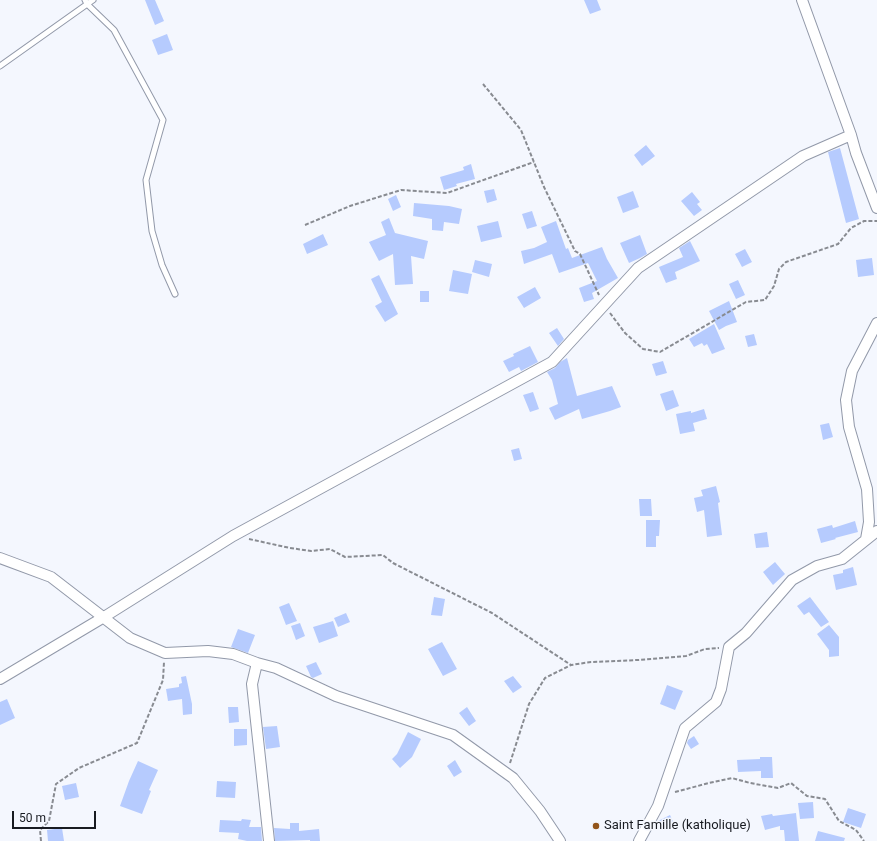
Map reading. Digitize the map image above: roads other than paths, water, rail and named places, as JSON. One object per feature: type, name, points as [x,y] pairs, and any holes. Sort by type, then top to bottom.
[{"type":"street","points":[[802,0],[877,208]]},
{"type":"street","points":[[0,680],[104,617],[232,536],[552,362],[638,268],[803,156],[851,135]]},
{"type":"street","points":[[866,539],[869,522],[867,489],[849,427],[846,400],[852,371],[877,323]]},
{"type":"street","points":[[639,841],[658,806],[685,728],[716,702],[721,689],[729,648],[746,633],[792,580],[817,566],[842,559],[877,531]]},
{"type":"street","points":[[0,558],[51,577],[130,638],[165,653],[208,651],[233,654],[276,668],[336,696],[453,735],[513,778],[540,811],[560,841]]},
{"type":"street","points":[[257,663],[252,684],[269,841]]},
{"type":"lane","points":[[0,66],[86,2],[94,0]]},
{"type":"lane","points":[[86,2],[114,30],[163,120],[146,180],[152,231],[162,265],[175,294]]},
{"type":"place","name":"Saint Famille (katholique)","points":[[596,826]]}]
